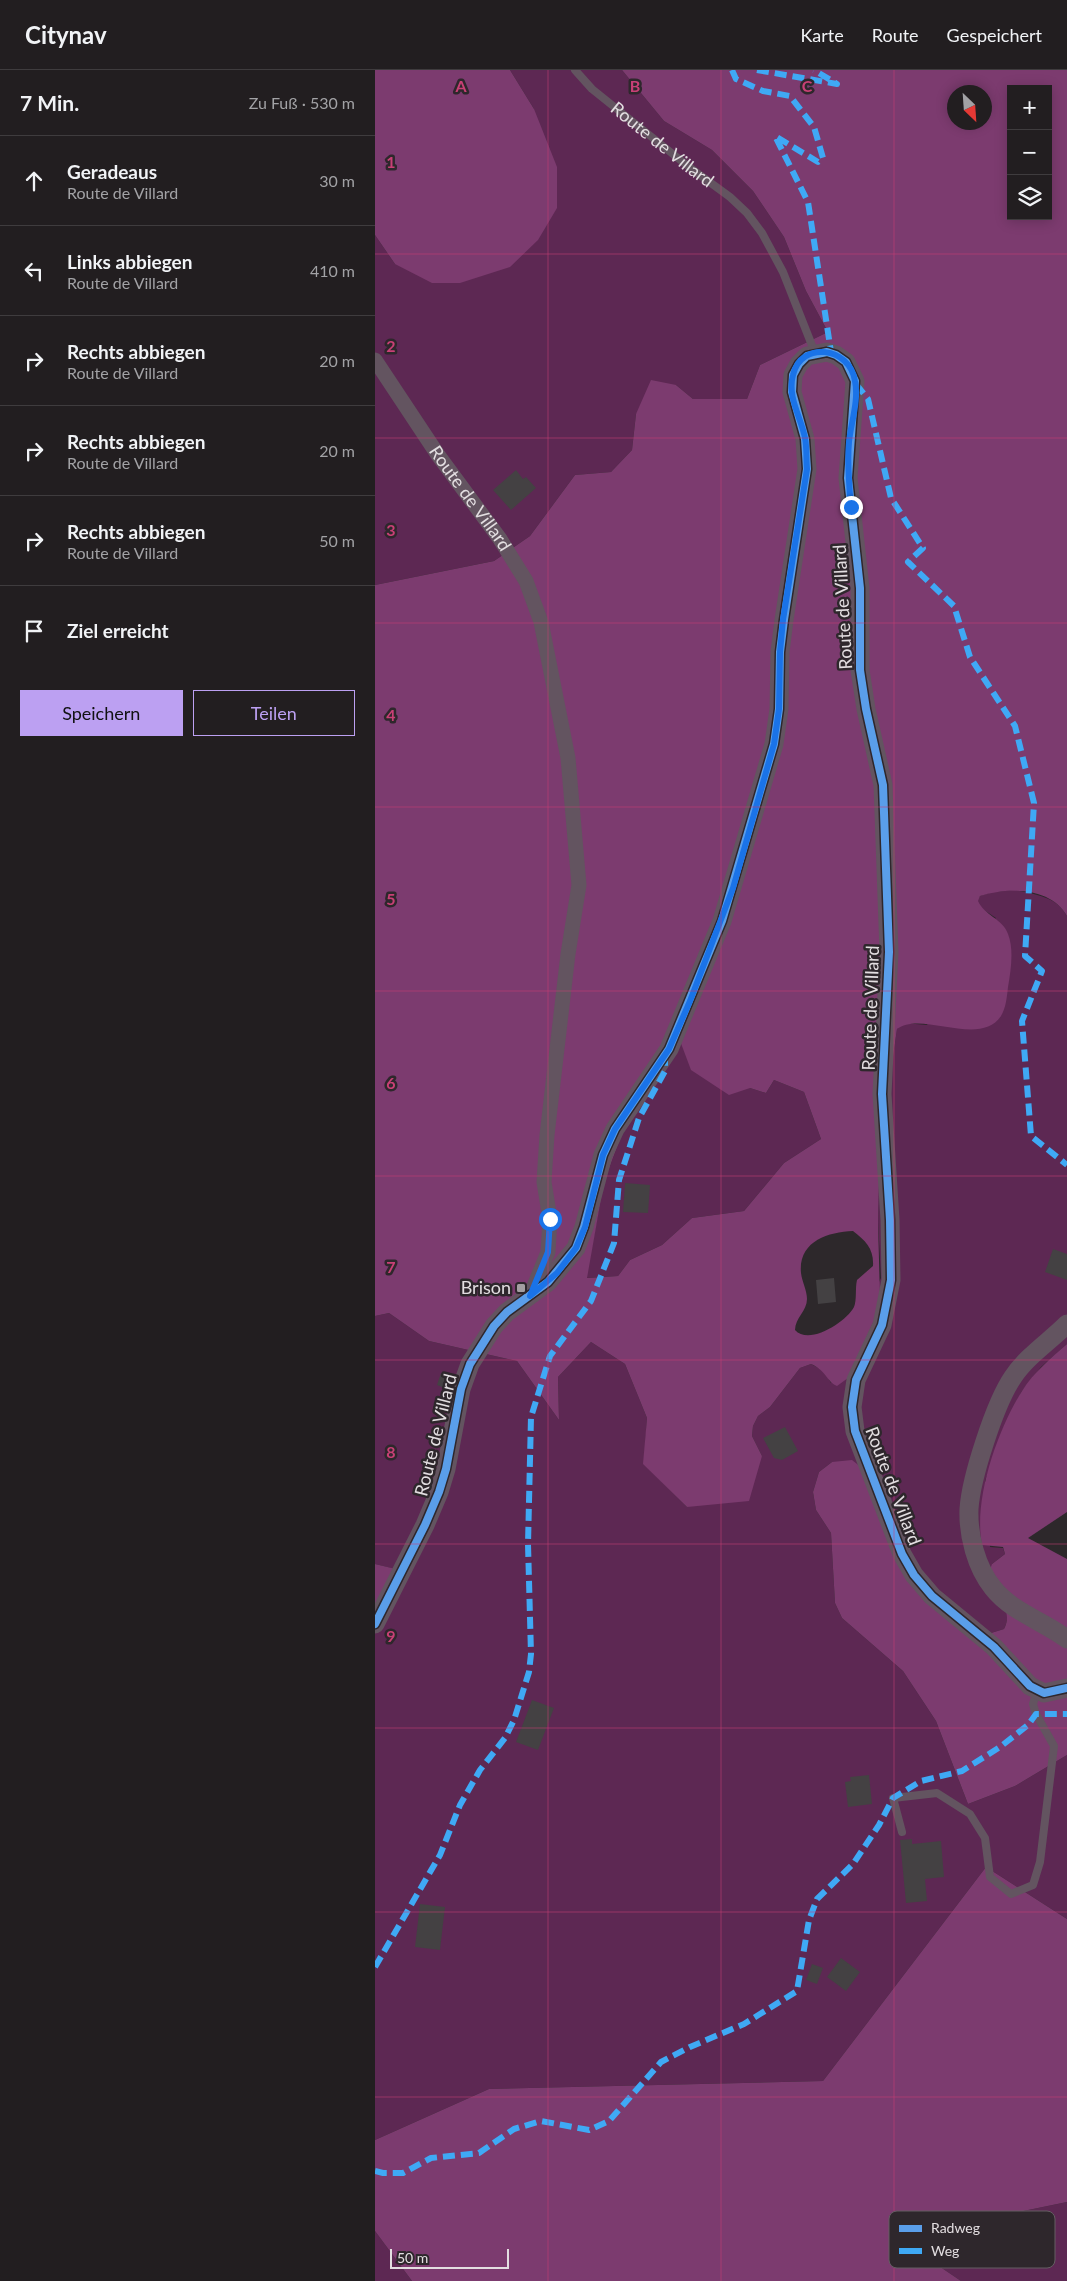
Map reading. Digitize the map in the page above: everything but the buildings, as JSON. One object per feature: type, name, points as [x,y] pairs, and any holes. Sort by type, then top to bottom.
[{"type":"street","name":"Route de Villard","points":[[375,1624],[425,1525],[439,1492],[446,1469],[461,1389],[469,1364],[494,1326],[557,1273],[576,1248],[585,1227],[603,1155],[615,1129],[658,1069],[676,1035],[733,888],[765,777],[778,721],[781,644],[807,469],[805,439],[793,400],[792,382],[799,364],[807,356],[827,352],[840,357],[850,367],[855,381],[848,478],[860,588],[860,670],[866,709],[881,768],[885,808],[889,952],[882,1094],[890,1220],[891,1280],[882,1325],[856,1380],[853,1421],[864,1457],[908,1566],[932,1596],[994,1647],[1030,1686],[1037,1691]]},
{"type":"street","name":"Route de Villard","points":[[375,360],[438,455],[500,539],[526,581],[541,622],[568,758],[579,884],[568,954],[547,1135],[544,1182],[550,1219],[548,1252],[530,1296]]},
{"type":"street","points":[[1067,1324],[1021,1367],[1005,1391],[981,1458],[969,1515],[974,1550],[982,1571],[993,1588],[1015,1608],[1067,1639]]},
{"type":"street","points":[[1037,1691],[1049,1693],[1067,1688]]},
{"type":"lane","name":"Route de Villard","points":[[575,70],[592,89],[689,168],[730,197],[747,213],[762,233],[783,272],[815,353]]},
{"type":"lane","points":[[902,1832],[893,1798],[937,1794],[970,1814],[985,1838],[990,1877],[1011,1894],[1033,1885],[1040,1862],[1053,1746],[1036,1714],[1033,1704],[1037,1691]]},
{"type":"shaded area","points":[[375,70],[510,70],[534,109],[557,167],[557,208],[538,240],[510,267],[460,283],[432,283],[395,264],[375,235]]},
{"type":"shaded area","points":[[510,70],[622,70],[664,121],[712,150],[753,191],[784,237],[806,291],[828,332],[760,365],[747,399],[693,399],[676,385],[636,414],[632,450],[611,472],[575,475],[530,536],[494,561],[375,585],[375,235],[395,264],[534,109]]},
{"type":"shaded area","points":[[622,70],[1067,70],[1067,916],[1060,906],[1051,899],[1028,892],[1003,891],[980,896],[978,901],[981,906],[1002,924],[1010,940],[1011,967],[1005,1006],[1001,1016],[991,1025],[979,1029],[920,1023],[907,1024],[897,1029],[880,1148],[878,1222],[880,1297],[876,1316],[848,1378],[837,1386],[811,1364],[800,1368],[770,1407],[758,1416],[753,1426],[752,1436],[762,1456],[749,1501],[687,1507],[643,1464],[647,1418],[625,1364],[591,1342],[558,1377],[559,1420],[517,1361],[429,1341],[389,1313],[375,1316],[375,585],[494,561],[530,536],[575,475],[611,472],[632,450],[636,414],[651,380],[676,385],[693,399],[747,399],[760,365],[828,332],[806,291],[784,237],[753,191],[712,150],[664,121]],"holes":[[[679,1038],[691,1070],[729,1095],[750,1088],[766,1093],[774,1080],[804,1092],[821,1139],[784,1163],[744,1211],[692,1218],[662,1245],[630,1260],[618,1276],[587,1278],[604,1182],[626,1123]],[[853,1231],[862,1238],[871,1250],[873,1260],[873,1266],[857,1280],[854,1307],[836,1325],[827,1330],[818,1334],[801,1334],[795,1330],[807,1299],[801,1273],[801,1262],[804,1254],[809,1246],[824,1237]]]},
{"type":"shaded area","points":[[1016,890],[1051,900],[1067,916],[1067,1344],[1041,1367],[1022,1391],[1003,1429],[985,1481],[990,1547],[1003,1548],[1005,1554],[992,1564],[1002,1588],[1006,1605],[1007,1622],[1004,1629],[991,1633],[930,1587],[832,1462],[819,1472],[813,1492],[816,1510],[831,1533],[835,1603],[842,1618],[903,1671],[936,1721],[968,1804],[1015,1786],[1067,1755],[1067,1919],[986,1867],[823,2081],[489,2089],[375,2140],[375,1621],[399,1570],[375,1564],[375,1316],[389,1313],[429,1341],[517,1361],[559,1420],[558,1377],[591,1342],[625,1364],[647,1418],[644,1464],[687,1507],[762,1456],[752,1436],[753,1426],[758,1416],[770,1407],[800,1368],[811,1364],[824,1371],[831,1383],[881,1278],[878,1222],[880,1148],[897,1029],[904,1023],[927,1025],[996,918],[981,908],[977,901],[980,896],[992,892]]},
{"type":"shaded area","points":[[679,1037],[750,1088],[766,1093],[774,1080],[804,1092],[821,1139],[784,1163],[744,1211],[692,1218],[662,1245],[630,1260],[618,1276],[586,1278],[604,1182],[626,1123]]},
{"type":"shaded area","points":[[1067,1344],[1067,1512],[1028,1538],[1067,1559],[1067,1755],[1015,1786],[968,1804],[936,1721],[903,1671],[842,1618],[835,1603],[831,1533],[816,1510],[813,1492],[819,1472],[832,1462],[852,1460],[872,1476],[886,1508],[930,1587],[991,1633],[1004,1629],[1007,1622],[1006,1609],[986,1581],[992,1564],[1005,1554],[1003,1547],[982,1545],[980,1527],[984,1486],[996,1444],[1022,1391],[1037,1371]]},
{"type":"shaded area","points":[[375,1564],[400,1570],[375,1621]]},
{"type":"shaded area","points":[[986,1867],[1067,1919],[1067,2202],[1024,2211],[889,2211],[889,2268],[942,2268],[961,2281],[412,2281],[375,2231],[375,2140],[489,2089],[823,2081]]},
{"type":"shaded area","points":[[1067,2202],[1067,2281],[961,2281],[942,2268],[1055,2268],[1055,2211],[1024,2211]]},
{"type":"shaded area","points":[[375,2231],[412,2281],[375,2281]]},
{"type":"marked path","points":[[732,70],[736,79],[763,91],[790,96],[814,127],[823,158],[818,162],[775,136],[808,202],[831,352]]},
{"type":"marked path","points":[[757,70],[837,84],[814,70]]},
{"type":"marked path","points":[[856,384],[868,399],[891,498],[923,548],[908,562],[954,606],[970,657],[1015,726],[1034,803],[1025,956],[1042,971],[1022,1021],[1031,1136],[1067,1165]]},
{"type":"marked path","points":[[375,1967],[440,1855],[460,1805],[480,1770],[505,1738],[514,1720],[529,1672],[531,1654],[528,1544],[531,1417],[550,1356],[591,1301],[614,1243],[619,1180],[639,1118],[665,1071],[665,1058]]},
{"type":"marked path","points":[[375,2171],[403,2173],[431,2158],[479,2153],[514,2129],[541,2121],[589,2130],[609,2121],[661,2062],[690,2047],[744,2024],[797,1991],[809,1920],[817,1899],[853,1864],[879,1825],[893,1798],[921,1781],[962,1771],[1000,1747],[1028,1725],[1036,1714],[1067,1714]]},
{"type":"cycle path","points":[[375,1624],[425,1525],[439,1492],[446,1469],[461,1389],[470,1364],[494,1326],[507,1312],[548,1282],[576,1248],[584,1227],[603,1155],[615,1129],[669,1049],[722,921],[774,744],[779,709],[780,652],[807,469],[805,439],[792,392],[793,375],[799,364],[807,356],[827,352],[836,355],[846,362],[855,381],[848,478],[860,588],[860,670],[866,709],[883,785],[889,952],[882,1094],[890,1220],[891,1280],[882,1325],[856,1380],[852,1407],[855,1431],[902,1554],[914,1575],[932,1596],[994,1647],[1030,1686],[1044,1693],[1067,1688]]},
{"type":"place","name":"Brison","points":[[521,1288]]},
{"type":"route","points":[[550,1219],[548,1252],[530,1296],[557,1273],[576,1248],[585,1227],[595,1179],[603,1155],[615,1129],[658,1069],[669,1049],[690,1001],[733,888],[774,744],[779,709],[779,666],[783,620],[806,483],[805,439],[793,400],[793,375],[802,360],[807,356],[821,352],[836,354],[846,362],[853,373],[855,381],[856,389],[849,442],[848,478],[851,507]]}]
